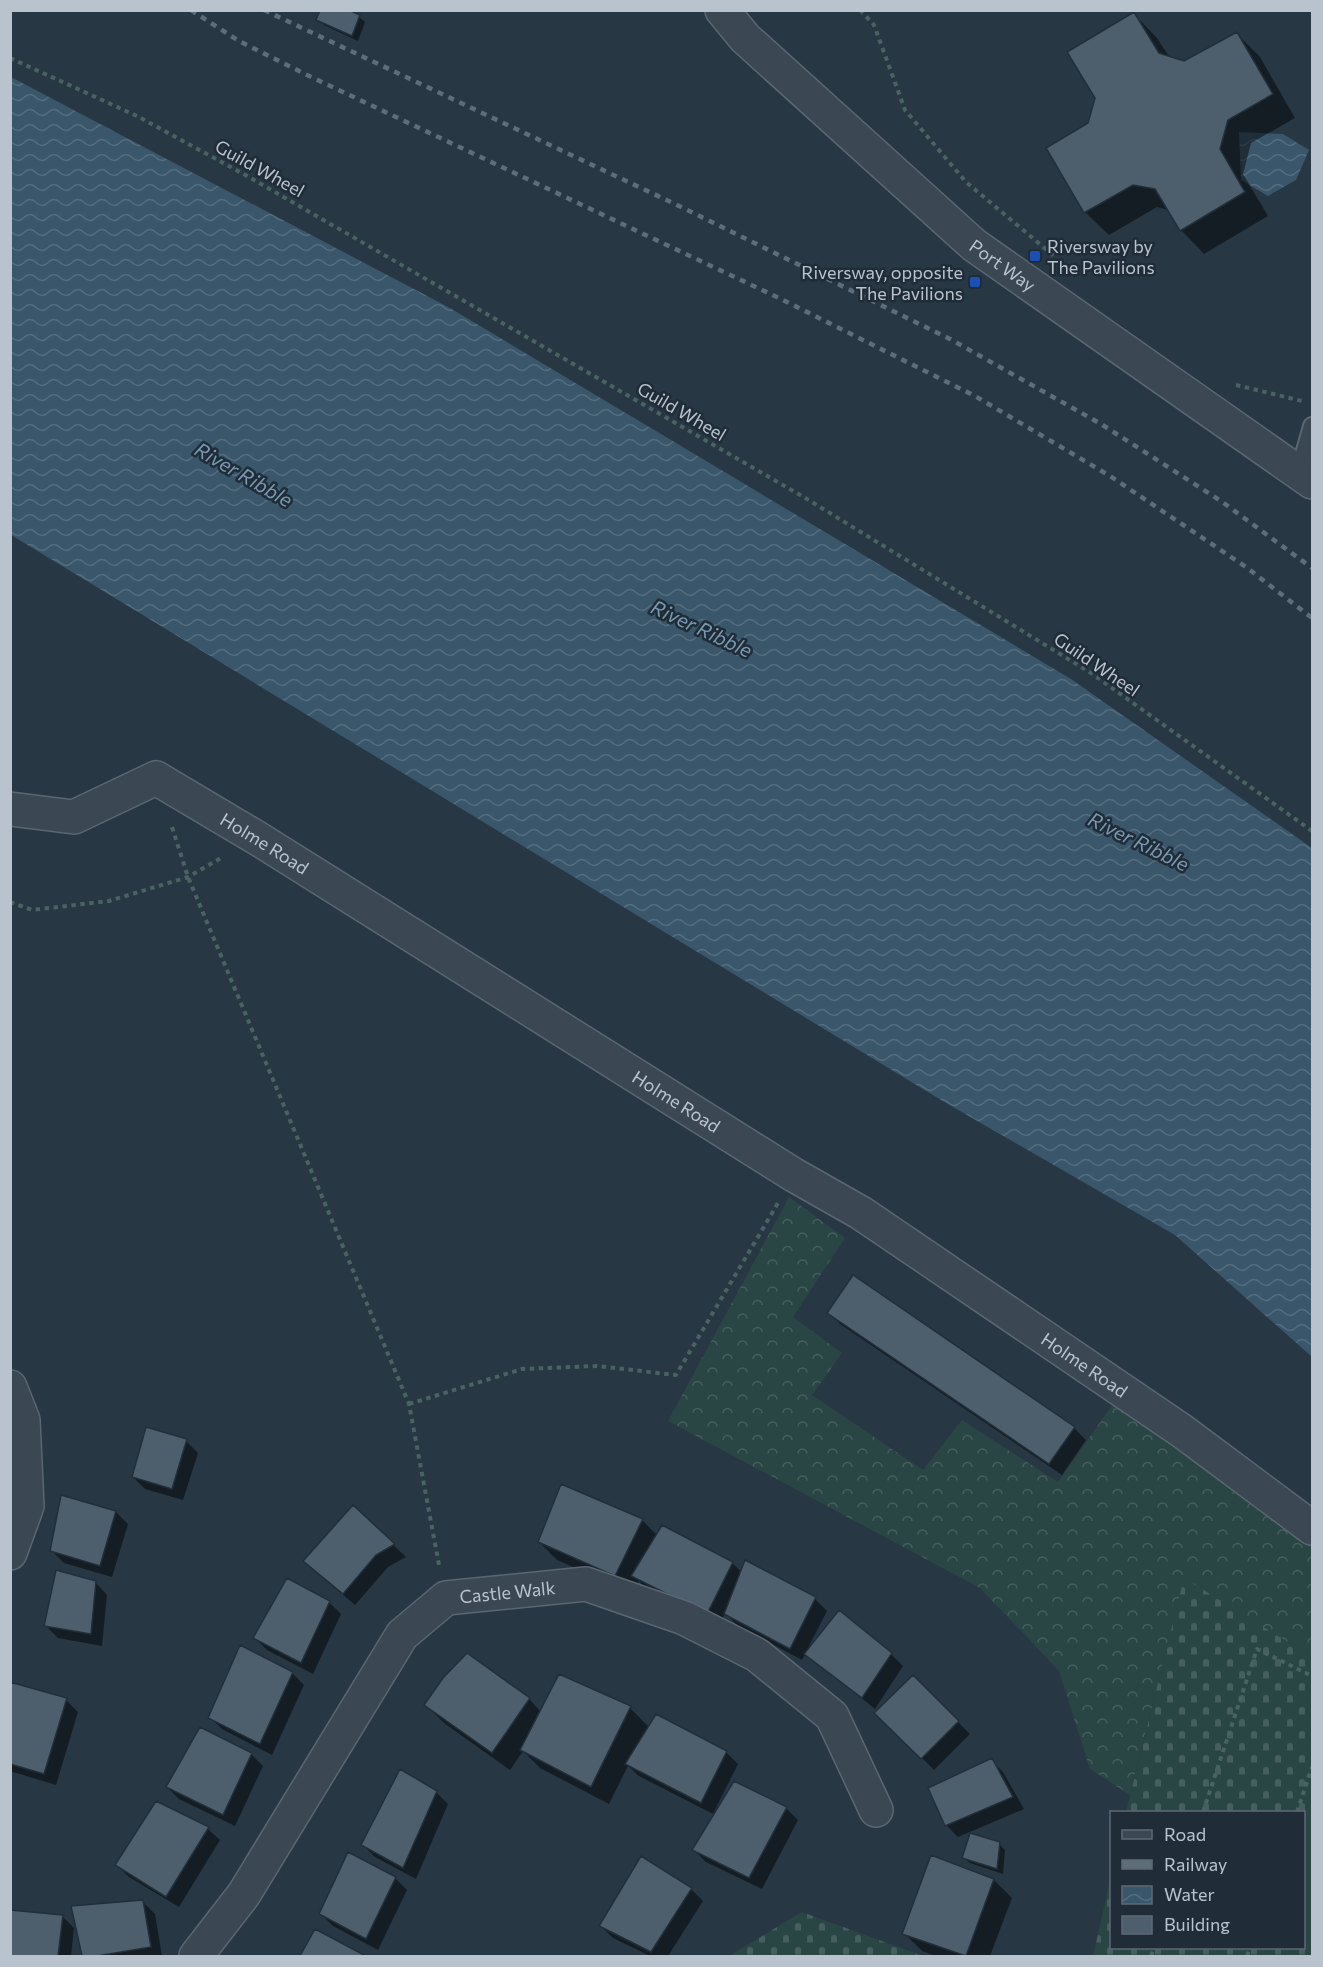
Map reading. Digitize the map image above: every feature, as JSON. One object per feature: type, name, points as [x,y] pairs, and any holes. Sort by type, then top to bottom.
[{"type":"street","name":"Port Way","points":[[722,10],[745,38],[974,245],[1306,477]]},
{"type":"street","points":[[10,809],[74,817],[156,778]]},
{"type":"street","name":"Holme Road","points":[[156,778],[257,838],[794,1175],[861,1213],[1182,1431],[1312,1528]]},
{"type":"street","points":[[10,1387],[23,1420],[27,1506],[10,1553]]},
{"type":"street","name":"Castle Walk","points":[[196,1956],[244,1894],[402,1635],[446,1598],[586,1584],[684,1618],[757,1655],[832,1716],[878,1810]]},
{"type":"lane","points":[[1306,477],[1312,426]]},
{"type":"path","points":[[860,10],[874,25],[905,110],[966,182],[1055,257]]},
{"type":"path","name":"Guild Wheel","points":[[10,58],[136,116],[249,177],[802,496],[1091,673],[1312,831]]},
{"type":"path","points":[[1233,384],[1312,403]]},
{"type":"path","points":[[156,778],[188,877],[409,1404],[446,1598]]},
{"type":"path","points":[[10,903],[32,910],[109,901],[188,877],[257,838]]},
{"type":"path","points":[[409,1404],[522,1369],[597,1366],[676,1375],[794,1175]]},
{"type":"path","points":[[1203,1811],[1257,1649],[1312,1676]]},
{"type":"path","points":[[1297,1811],[1312,1767]]},
{"type":"green space","points":[[789,1197],[845,1238],[793,1317],[842,1353],[812,1395],[923,1470],[962,1420],[1058,1482],[1115,1401],[1312,1546],[1312,1657],[1184,1579],[1130,1795],[1090,1769],[1059,1671],[980,1588],[668,1421]]},
{"type":"green space","points":[[1184,1578],[1312,1657],[1312,1956],[1093,1956],[1110,1880],[1110,1949],[1305,1949],[1305,1811],[1126,1811]]},
{"type":"green space","points":[[802,1912],[923,1956],[729,1956]]},
{"type":"water","name":"River Ribble","points":[[11,77],[450,308],[1071,679],[1312,848],[1312,1357],[1175,1235],[941,1100],[11,535]]},
{"type":"water","points":[[1239,132],[1283,134],[1309,150],[1296,180],[1268,196],[1241,180]]},
{"type":"building","points":[[320,10],[349,10],[360,15],[352,36],[316,20]]},
{"type":"building","points":[[1134,12],[1159,53],[1184,61],[1237,32],[1273,94],[1228,120],[1220,149],[1245,192],[1180,231],[1155,189],[1133,185],[1084,213],[1046,148],[1088,123],[1095,98],[1067,52]]},
{"type":"building","points":[[853,1275],[1075,1427],[1049,1464],[827,1313]]},
{"type":"building","points":[[146,1427],[187,1439],[172,1489],[132,1477]]},
{"type":"building","points":[[561,1484],[643,1519],[615,1576],[538,1542]]},
{"type":"building","points":[[61,1495],[116,1511],[100,1566],[50,1551]]},
{"type":"building","points":[[353,1505],[395,1544],[376,1555],[343,1594],[303,1561]]},
{"type":"building","points":[[662,1525],[733,1562],[707,1614],[631,1576]]},
{"type":"building","points":[[745,1560],[816,1597],[790,1649],[724,1614]]},
{"type":"building","points":[[56,1570],[96,1581],[91,1634],[44,1626]]},
{"type":"building","points":[[287,1578],[330,1601],[301,1663],[253,1638]]},
{"type":"building","points":[[839,1610],[892,1653],[862,1698],[804,1654]]},
{"type":"building","points":[[240,1645],[293,1672],[260,1744],[208,1718]]},
{"type":"building","points":[[467,1653],[530,1698],[492,1753],[424,1705],[443,1678]]},
{"type":"building","points":[[559,1674],[631,1706],[591,1787],[520,1750]]},
{"type":"building","points":[[913,1675],[959,1721],[921,1759],[874,1713]]},
{"type":"building","points":[[10,1682],[67,1698],[44,1774],[10,1764]]},
{"type":"building","points":[[656,1714],[727,1751],[701,1803],[625,1764]]},
{"type":"building","points":[[200,1727],[252,1753],[223,1815],[166,1787]]},
{"type":"building","points":[[992,1758],[1013,1797],[945,1826],[928,1788]]},
{"type":"building","points":[[400,1769],[437,1791],[403,1868],[361,1845]]},
{"type":"building","points":[[734,1781],[787,1807],[749,1878],[692,1850]]},
{"type":"building","points":[[156,1801],[209,1827],[166,1897],[115,1865]]},
{"type":"building","points":[[970,1833],[1000,1842],[997,1869],[962,1858]]},
{"type":"building","points":[[348,1852],[396,1877],[366,1939],[319,1914]]},
{"type":"building","points":[[931,1855],[994,1879],[966,1956],[902,1934]]},
{"type":"building","points":[[641,1856],[692,1888],[651,1952],[599,1926]]},
{"type":"building","points":[[143,1900],[151,1947],[97,1956],[82,1956],[71,1906]]},
{"type":"building","points":[[10,1910],[63,1915],[58,1956],[10,1956]]},
{"type":"building","points":[[315,1929],[366,1956],[300,1956]]},
{"type":"railway","points":[[191,10],[239,41],[307,75],[779,298],[975,396],[1110,476],[1246,567],[1312,618]]},
{"type":"railway","points":[[264,10],[675,204],[950,339],[1101,424],[1221,501],[1312,568]]},
{"type":"place","name":"Riversway by The Pavilions","points":[[1035,256]]},
{"type":"place","name":"Riversway, opposite The Pavilions","points":[[975,282]]}]
